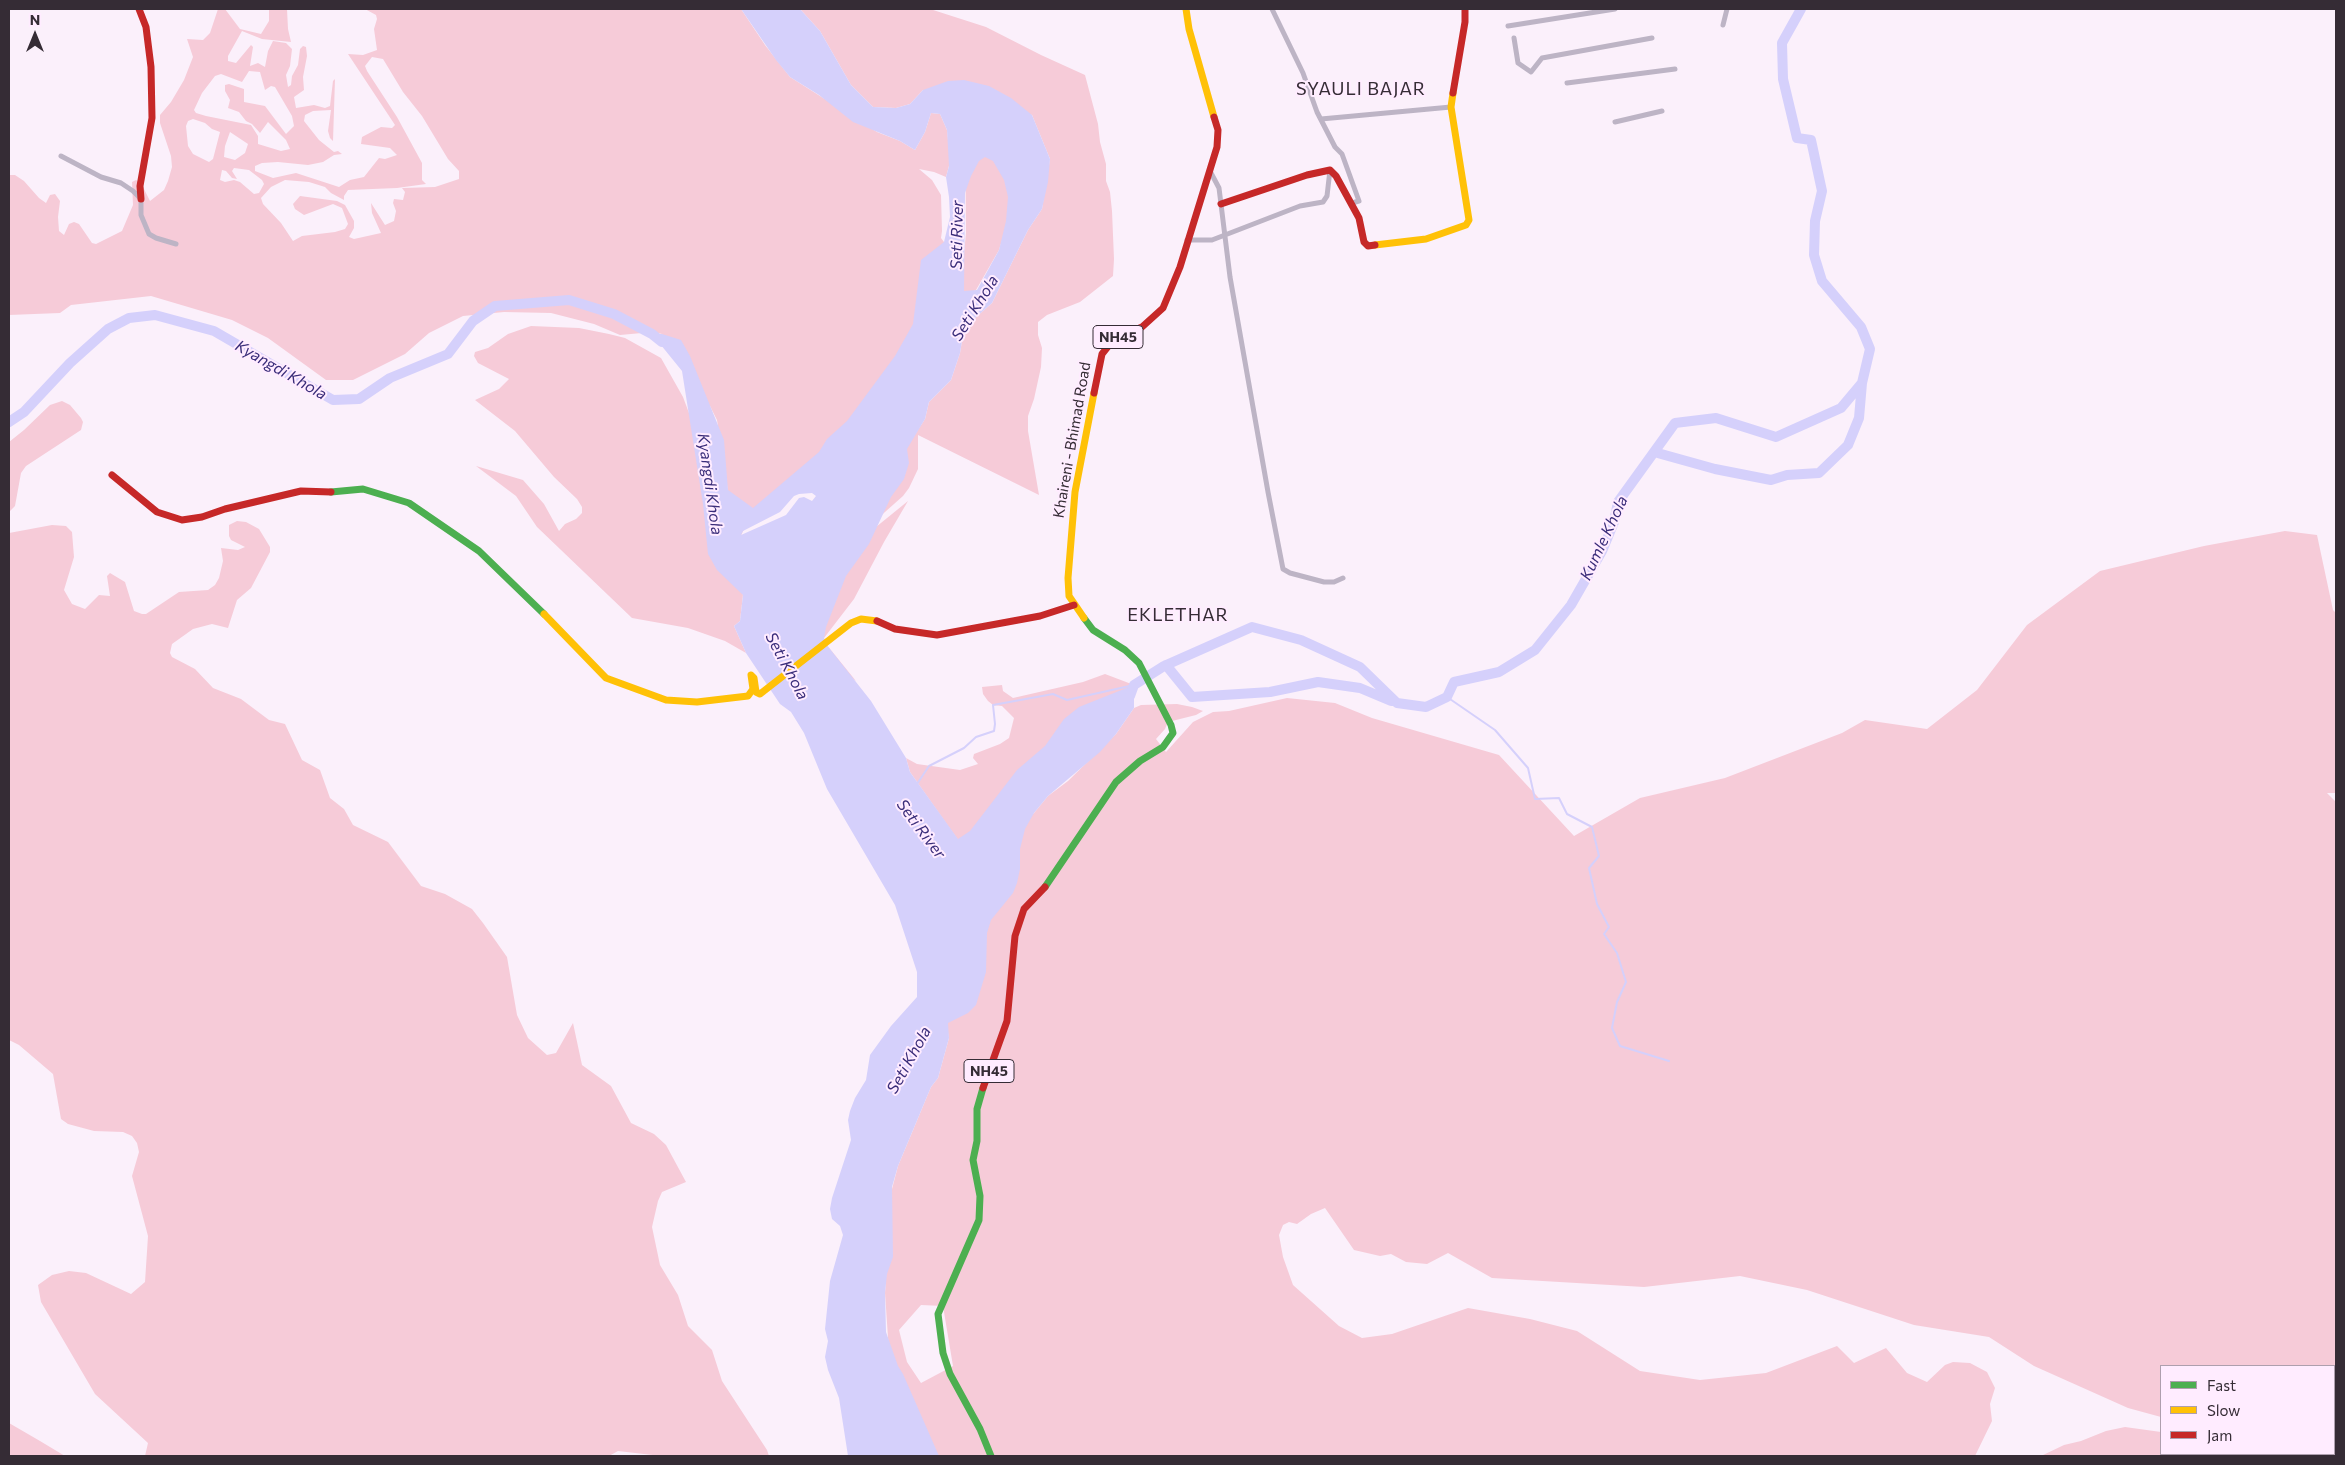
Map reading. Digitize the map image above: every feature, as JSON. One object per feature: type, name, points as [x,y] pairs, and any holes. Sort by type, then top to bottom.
[{"type":"street","points":[[139,9],[146,27],[150,59],[152,118],[140,186],[142,215],[148,234],[176,244]]},
{"type":"street","name":"Khaireni - Bhimad Road","points":[[991,1456],[980,1429],[950,1374],[943,1352],[938,1314],[979,1220],[979,1186],[973,1160],[977,1141],[977,1109],[1007,1021],[1015,936],[1024,909],[1049,882],[1063,858],[1116,782],[1140,761],[1168,743],[1172,736],[1171,725],[1139,663],[1132,655],[1093,630],[1074,606],[1069,596],[1068,584],[1071,515],[1102,354],[1108,343],[1142,327],[1163,308],[1180,267],[1217,147],[1218,130],[1189,29],[1186,9]]},
{"type":"street","points":[[1272,9],[1303,73],[1321,119],[1335,148],[1342,154],[1359,201],[1352,203]]},
{"type":"street","points":[[1221,204],[1308,174],[1330,170],[1334,172],[1352,203],[1359,218],[1364,242],[1368,246],[1426,239],[1466,226],[1470,213],[1457,155],[1451,107],[1465,22],[1465,9]]},
{"type":"street","points":[[1508,26],[1614,9]]},
{"type":"street","points":[[1723,25],[1727,9]]},
{"type":"street","points":[[1514,38],[1518,63],[1531,72],[1542,58],[1652,38]]},
{"type":"street","points":[[1567,83],[1675,69]]},
{"type":"street","points":[[1321,119],[1451,107]]},
{"type":"street","points":[[1615,122],[1662,111]]},
{"type":"street","points":[[60,156],[101,177],[121,183],[141,199]]},
{"type":"street","points":[[1210,170],[1219,188],[1225,236],[1268,492],[1283,569],[1290,574],[1324,582],[1334,582],[1343,578]]},
{"type":"street","points":[[1187,240],[1212,240],[1300,206],[1323,202],[1327,196],[1330,170]]},
{"type":"street","points":[[112,475],[157,512],[182,520],[202,517],[225,509],[293,492],[332,492],[351,489],[376,491],[409,503],[472,545],[520,589],[606,678],[653,696],[685,702],[748,696],[753,689],[751,675],[754,678],[757,694],[760,694],[851,623],[867,618],[895,629],[937,635],[1040,616],[1074,606]]},
{"type":"shaded area","points":[[218,9],[225,9],[240,29],[261,34],[269,21],[269,9],[287,9],[291,42],[262,39],[242,31],[228,56],[228,61],[236,63],[251,45],[253,47],[250,66],[258,63],[265,67],[268,51],[273,41],[286,43],[292,49],[290,66],[286,75],[288,87],[291,85],[292,76],[298,65],[300,49],[303,46],[306,47],[307,56],[303,77],[304,90],[294,97],[296,108],[314,105],[325,108],[330,106],[333,81],[335,79],[333,141],[328,131],[331,110],[313,111],[305,115],[304,121],[319,140],[334,152],[338,151],[342,154],[334,155],[323,162],[308,165],[278,162],[262,163],[255,166],[255,171],[273,178],[296,173],[339,187],[350,180],[364,177],[379,158],[385,159],[397,155],[390,148],[361,144],[362,137],[381,127],[392,128],[395,125],[348,54],[363,55],[377,50],[374,29],[377,19],[376,15],[365,9],[741,9],[765,45],[790,77],[877,132],[900,141],[915,150],[925,132],[931,113],[940,114],[947,130],[949,149],[949,166],[946,177],[919,169],[932,180],[941,195],[941,238],[944,242],[946,280],[875,398],[743,531],[738,543],[738,556],[717,420],[710,406],[698,392],[662,334],[653,332],[620,335],[594,324],[551,313],[504,312],[463,316],[429,333],[405,354],[353,380],[326,380],[268,338],[232,320],[151,296],[71,305],[60,313],[9,315],[9,175],[15,175],[24,181],[46,203],[50,195],[55,194],[60,201],[59,231],[64,235],[69,224],[74,222],[79,224],[92,243],[96,244],[122,231],[133,205],[132,182],[136,180],[141,183],[150,201],[164,190],[168,181],[172,167],[171,156],[160,123],[160,115],[171,102],[184,80],[193,57],[187,39],[203,40],[210,33]],"holes":[[[372,57],[383,59],[403,92],[422,116],[448,159],[459,171],[459,179],[435,187],[402,188],[405,192],[403,200],[394,199],[393,203],[396,211],[394,221],[385,225],[371,203],[372,213],[381,233],[354,239],[349,237],[354,228],[354,221],[345,205],[337,201],[300,196],[293,204],[295,209],[304,215],[333,204],[342,208],[348,224],[345,229],[302,236],[293,241],[281,223],[263,204],[261,198],[271,187],[285,180],[309,182],[325,187],[331,193],[344,200],[348,190],[397,188],[426,184],[422,180],[422,163],[397,117],[365,66]],[[249,71],[260,72],[265,90],[271,86],[275,87],[292,116],[294,126],[286,134],[265,106],[244,102],[244,89],[229,84],[225,85],[225,91],[230,100],[228,108],[239,112],[260,133],[268,122],[286,140],[290,149],[281,151],[258,144],[258,136],[251,125],[206,116],[196,113],[194,110],[202,93],[215,76],[221,74],[242,82]],[[193,119],[205,123],[212,129],[220,132],[213,159],[209,162],[193,154],[188,146],[186,126],[188,121]],[[230,132],[248,144],[245,153],[235,160],[224,157],[225,146]],[[234,168],[249,170],[262,180],[264,184],[259,193],[254,194],[240,182],[220,180],[222,170],[226,171],[232,178],[237,179],[232,171]]]},
{"type":"shaded area","points":[[800,9],[930,9],[986,27],[1085,75],[1098,124],[1100,142],[1106,164],[1106,181],[1110,192],[1114,259],[1113,276],[1080,302],[1047,315],[1038,322],[1038,335],[1042,348],[1041,367],[1028,416],[1028,431],[1039,495],[918,435],[918,469],[909,488],[903,496],[876,520],[900,457],[925,419],[929,402],[951,380],[960,353],[963,335],[975,318],[992,303],[1028,230],[1042,209],[1050,159],[1032,115],[923,90],[910,104],[896,108],[873,107],[851,85],[820,31]]},
{"type":"shaded area","points":[[965,103],[1026,163],[999,250],[976,290],[971,292],[964,291],[966,233]]},
{"type":"shaded area","points":[[531,326],[579,328],[609,334],[625,338],[661,358],[683,397],[695,429],[743,595],[740,621],[734,626],[746,653],[725,641],[688,628],[632,618],[537,527],[516,496],[476,466],[523,480],[544,504],[559,531],[565,524],[576,519],[582,513],[582,507],[577,499],[554,477],[515,431],[475,400],[499,389],[509,379],[478,363],[474,356],[475,352],[488,348],[508,334]]},
{"type":"shaded area","points":[[62,401],[70,405],[81,418],[83,422],[81,430],[26,466],[21,473],[15,506],[9,512],[9,442],[50,405]]},
{"type":"shaded area","points":[[908,501],[854,599],[824,638],[826,644],[856,681],[788,628],[876,527]]},
{"type":"shaded area","points":[[237,521],[246,522],[259,529],[270,547],[270,552],[251,588],[237,600],[228,628],[212,624],[193,629],[172,644],[170,653],[172,657],[195,669],[213,688],[241,699],[269,720],[285,724],[302,760],[320,770],[330,798],[344,809],[353,825],[388,842],[421,886],[445,894],[472,909],[483,923],[507,957],[517,1015],[528,1038],[547,1055],[556,1053],[573,1023],[582,1065],[611,1086],[631,1123],[654,1134],[666,1145],[686,1182],[662,1192],[658,1201],[652,1227],[660,1265],[678,1295],[688,1326],[712,1350],[722,1381],[769,1456],[661,1456],[618,1451],[609,1456],[145,1456],[148,1443],[95,1394],[41,1302],[38,1285],[52,1275],[69,1271],[86,1273],[131,1294],[145,1282],[148,1236],[132,1176],[139,1152],[137,1143],[132,1136],[123,1132],[94,1131],[68,1124],[61,1119],[53,1074],[19,1045],[9,1040],[9,533],[52,525],[66,526],[72,532],[74,557],[64,590],[72,604],[85,609],[99,595],[110,596],[107,576],[110,573],[125,582],[134,611],[146,614],[179,592],[208,590],[215,585],[219,578],[223,561],[221,548],[238,550],[245,547],[231,540],[229,536],[229,525]]},
{"type":"shaded area","points":[[2285,531],[2317,535],[2333,610],[2336,613],[2336,793],[2327,793],[2336,802],[2336,1433],[2335,1365],[2160,1365],[2160,1417],[2128,1408],[2034,1366],[1989,1337],[1914,1325],[1807,1290],[1740,1276],[1644,1287],[1492,1278],[1448,1253],[1427,1264],[1406,1262],[1391,1254],[1380,1256],[1354,1250],[1325,1208],[1311,1214],[1297,1224],[1289,1222],[1283,1225],[1279,1235],[1283,1257],[1293,1285],[1339,1326],[1362,1338],[1392,1334],[1468,1308],[1530,1319],[1577,1331],[1640,1371],[1700,1380],[1766,1373],[1837,1346],[1854,1363],[1886,1348],[1907,1373],[1927,1382],[1945,1365],[1953,1362],[1970,1363],[1987,1372],[1995,1388],[1990,1404],[1992,1421],[1975,1456],[896,1456],[885,1293],[892,1189],[898,1166],[931,1087],[938,1078],[949,1038],[945,1015],[968,864],[1034,813],[1048,796],[1068,781],[1116,734],[1134,708],[1141,705],[1177,704],[1203,711],[1196,715],[1168,722],[1165,729],[1156,739],[1166,752],[1193,722],[1213,712],[1229,711],[1287,698],[1335,703],[1372,718],[1499,755],[1574,836],[1640,798],[1725,778],[1842,733],[1865,720],[1927,729],[1977,690],[2027,625],[2100,571],[2204,546]],"holes":[[[921,1305],[943,1306],[953,1366],[921,1383],[907,1362],[899,1330]]]},
{"type":"shaded area","points":[[1105,674],[1134,685],[962,852],[958,840],[910,772],[906,758],[917,764],[960,770],[978,764],[973,758],[974,754],[1000,744],[1009,738],[1014,718],[1002,706],[993,705],[988,701],[983,694],[982,687],[1002,685],[1003,691],[1013,698],[1083,682]]},
{"type":"shaded area","points":[[9,1423],[40,1441],[65,1456],[9,1456]]},
{"type":"shaded area","points":[[2125,1427],[2160,1432],[2160,1455],[2273,1456],[2041,1456],[2064,1445],[2081,1441],[2106,1431]]},
{"type":"water","points":[[741,9],[800,9],[820,31],[851,85],[873,107],[896,108],[910,104],[923,90],[948,81],[964,80],[989,86],[1011,98],[1032,115],[1050,159],[1048,182],[1042,209],[1028,230],[992,303],[975,318],[963,335],[960,353],[951,380],[929,402],[925,419],[907,449],[909,463],[904,479],[891,497],[869,544],[846,576],[826,627],[824,638],[826,644],[871,701],[906,758],[910,772],[958,839],[970,831],[1017,770],[1045,746],[1064,719],[1079,707],[1134,685],[1134,708],[1116,734],[1100,752],[1048,796],[1034,813],[1025,829],[1020,849],[1020,869],[1017,883],[1013,893],[991,920],[987,933],[986,972],[976,1005],[968,1013],[948,1023],[949,1038],[938,1078],[931,1087],[898,1166],[892,1187],[893,1257],[887,1274],[885,1293],[886,1332],[898,1366],[939,1456],[848,1456],[839,1398],[825,1357],[828,1341],[825,1329],[830,1281],[843,1235],[840,1226],[832,1219],[830,1209],[851,1140],[848,1120],[850,1111],[855,1098],[866,1080],[870,1055],[891,1026],[917,997],[917,972],[895,905],[827,789],[804,733],[791,712],[780,704],[746,653],[734,626],[740,621],[743,595],[717,570],[708,554],[703,504],[682,371],[652,334],[662,334],[681,340],[690,356],[724,440],[728,490],[753,508],[819,452],[827,439],[847,421],[895,356],[913,324],[921,260],[944,242],[950,217],[946,177],[949,166],[947,130],[940,114],[931,113],[925,132],[915,150],[900,141],[853,122],[819,95],[790,77]],"holes":[[[985,157],[993,161],[1004,180],[1008,197],[1006,221],[999,250],[977,290],[964,291],[965,193],[979,161]],[[812,493],[816,496],[812,501],[804,497],[799,498],[786,515],[741,535],[743,531],[780,512],[794,496]]]},
{"type":"waterway","name":"Kumle Khola","points":[[1130,696],[1134,685],[1164,666],[1252,627],[1301,640],[1360,667],[1397,703],[1426,707],[1447,697],[1454,682],[1499,672],[1535,650],[1571,605],[1602,551],[1614,522],[1618,502],[1675,423],[1716,418],[1776,437],[1841,408],[1862,383],[1870,349],[1861,327],[1822,281],[1814,255],[1815,221],[1822,191],[1811,140],[1797,138],[1783,79],[1782,43],[1801,9]]},
{"type":"waterway","name":"Kyangdi Khola","points":[[9,422],[24,412],[70,363],[108,329],[129,318],[155,315],[214,331],[333,400],[359,399],[390,378],[448,354],[473,321],[495,306],[569,300],[614,314],[652,334],[662,342]]},
{"type":"waterway","points":[[1654,452],[1715,469],[1771,480],[1787,475],[1819,473],[1848,445],[1859,418],[1862,383]]},
{"type":"waterway","points":[[1166,665],[1192,697],[1270,692],[1318,682],[1360,688],[1391,701]]},
{"type":"waterway","points":[[917,784],[929,766],[964,748],[976,737],[994,731],[993,705],[1053,694],[1067,700],[1134,685]]},
{"type":"waterway","points":[[1447,697],[1495,730],[1528,768],[1535,799],[1559,798],[1567,814],[1592,827],[1599,856],[1589,868],[1597,904],[1609,927],[1604,934],[1617,953],[1626,982],[1617,1002],[1612,1028],[1620,1046],[1669,1061]]},
{"type":"traffic: fast","points":[[331,492],[363,489],[409,503],[479,551],[544,614]]},
{"type":"traffic: fast","points":[[1045,887],[1116,782],[1140,761],[1163,747],[1173,733],[1171,725],[1139,663],[1125,650],[1093,630],[1084,618]]},
{"type":"traffic: fast","points":[[983,1088],[977,1109],[977,1141],[973,1160],[980,1196],[979,1220],[938,1314],[943,1353],[950,1374],[980,1429],[991,1456]]},
{"type":"traffic: slow","points":[[1186,9],[1189,29],[1214,117]]},
{"type":"traffic: slow","points":[[1375,245],[1426,239],[1466,225],[1469,220],[1451,107],[1453,93]]},
{"type":"traffic: slow","points":[[1084,618],[1069,596],[1068,578],[1075,492],[1094,393]]},
{"type":"traffic: slow","points":[[544,614],[606,678],[666,700],[697,702],[748,696],[753,689],[751,675],[754,678],[756,692],[760,694],[851,623],[861,619],[877,621]]},
{"type":"traffic: jam","points":[[139,9],[146,27],[151,67],[152,118],[140,186],[141,199]]},
{"type":"traffic: jam","points":[[1453,93],[1465,22],[1465,9]]},
{"type":"traffic: jam","points":[[1094,393],[1102,354],[1114,339],[1142,327],[1163,308],[1180,267],[1217,147],[1218,130],[1214,117]]},
{"type":"traffic: jam","points":[[1221,204],[1307,175],[1330,170],[1336,176],[1359,218],[1364,242],[1368,246],[1375,245]]},
{"type":"traffic: jam","points":[[112,475],[157,512],[182,520],[202,517],[225,509],[301,491],[331,492]]},
{"type":"traffic: jam","points":[[877,621],[895,629],[937,635],[1040,616],[1074,605]]},
{"type":"traffic: jam","points":[[983,1088],[1007,1021],[1015,936],[1024,909],[1045,887]]},
{"type":"district","name":"SYAULI BAJAR","points":[[1361,89]]},
{"type":"district","name":"EKLETHAR","points":[[1178,615]]},
{"type":"water label","name":"Seti River","points":[[957,235]]},
{"type":"water label","name":"Seti Khola","points":[[975,308]]},
{"type":"water label","name":"Seti Khola","points":[[787,666]]},
{"type":"water label","name":"Seti River","points":[[921,829]]},
{"type":"water label","name":"Seti Khola","points":[[909,1060]]}]
